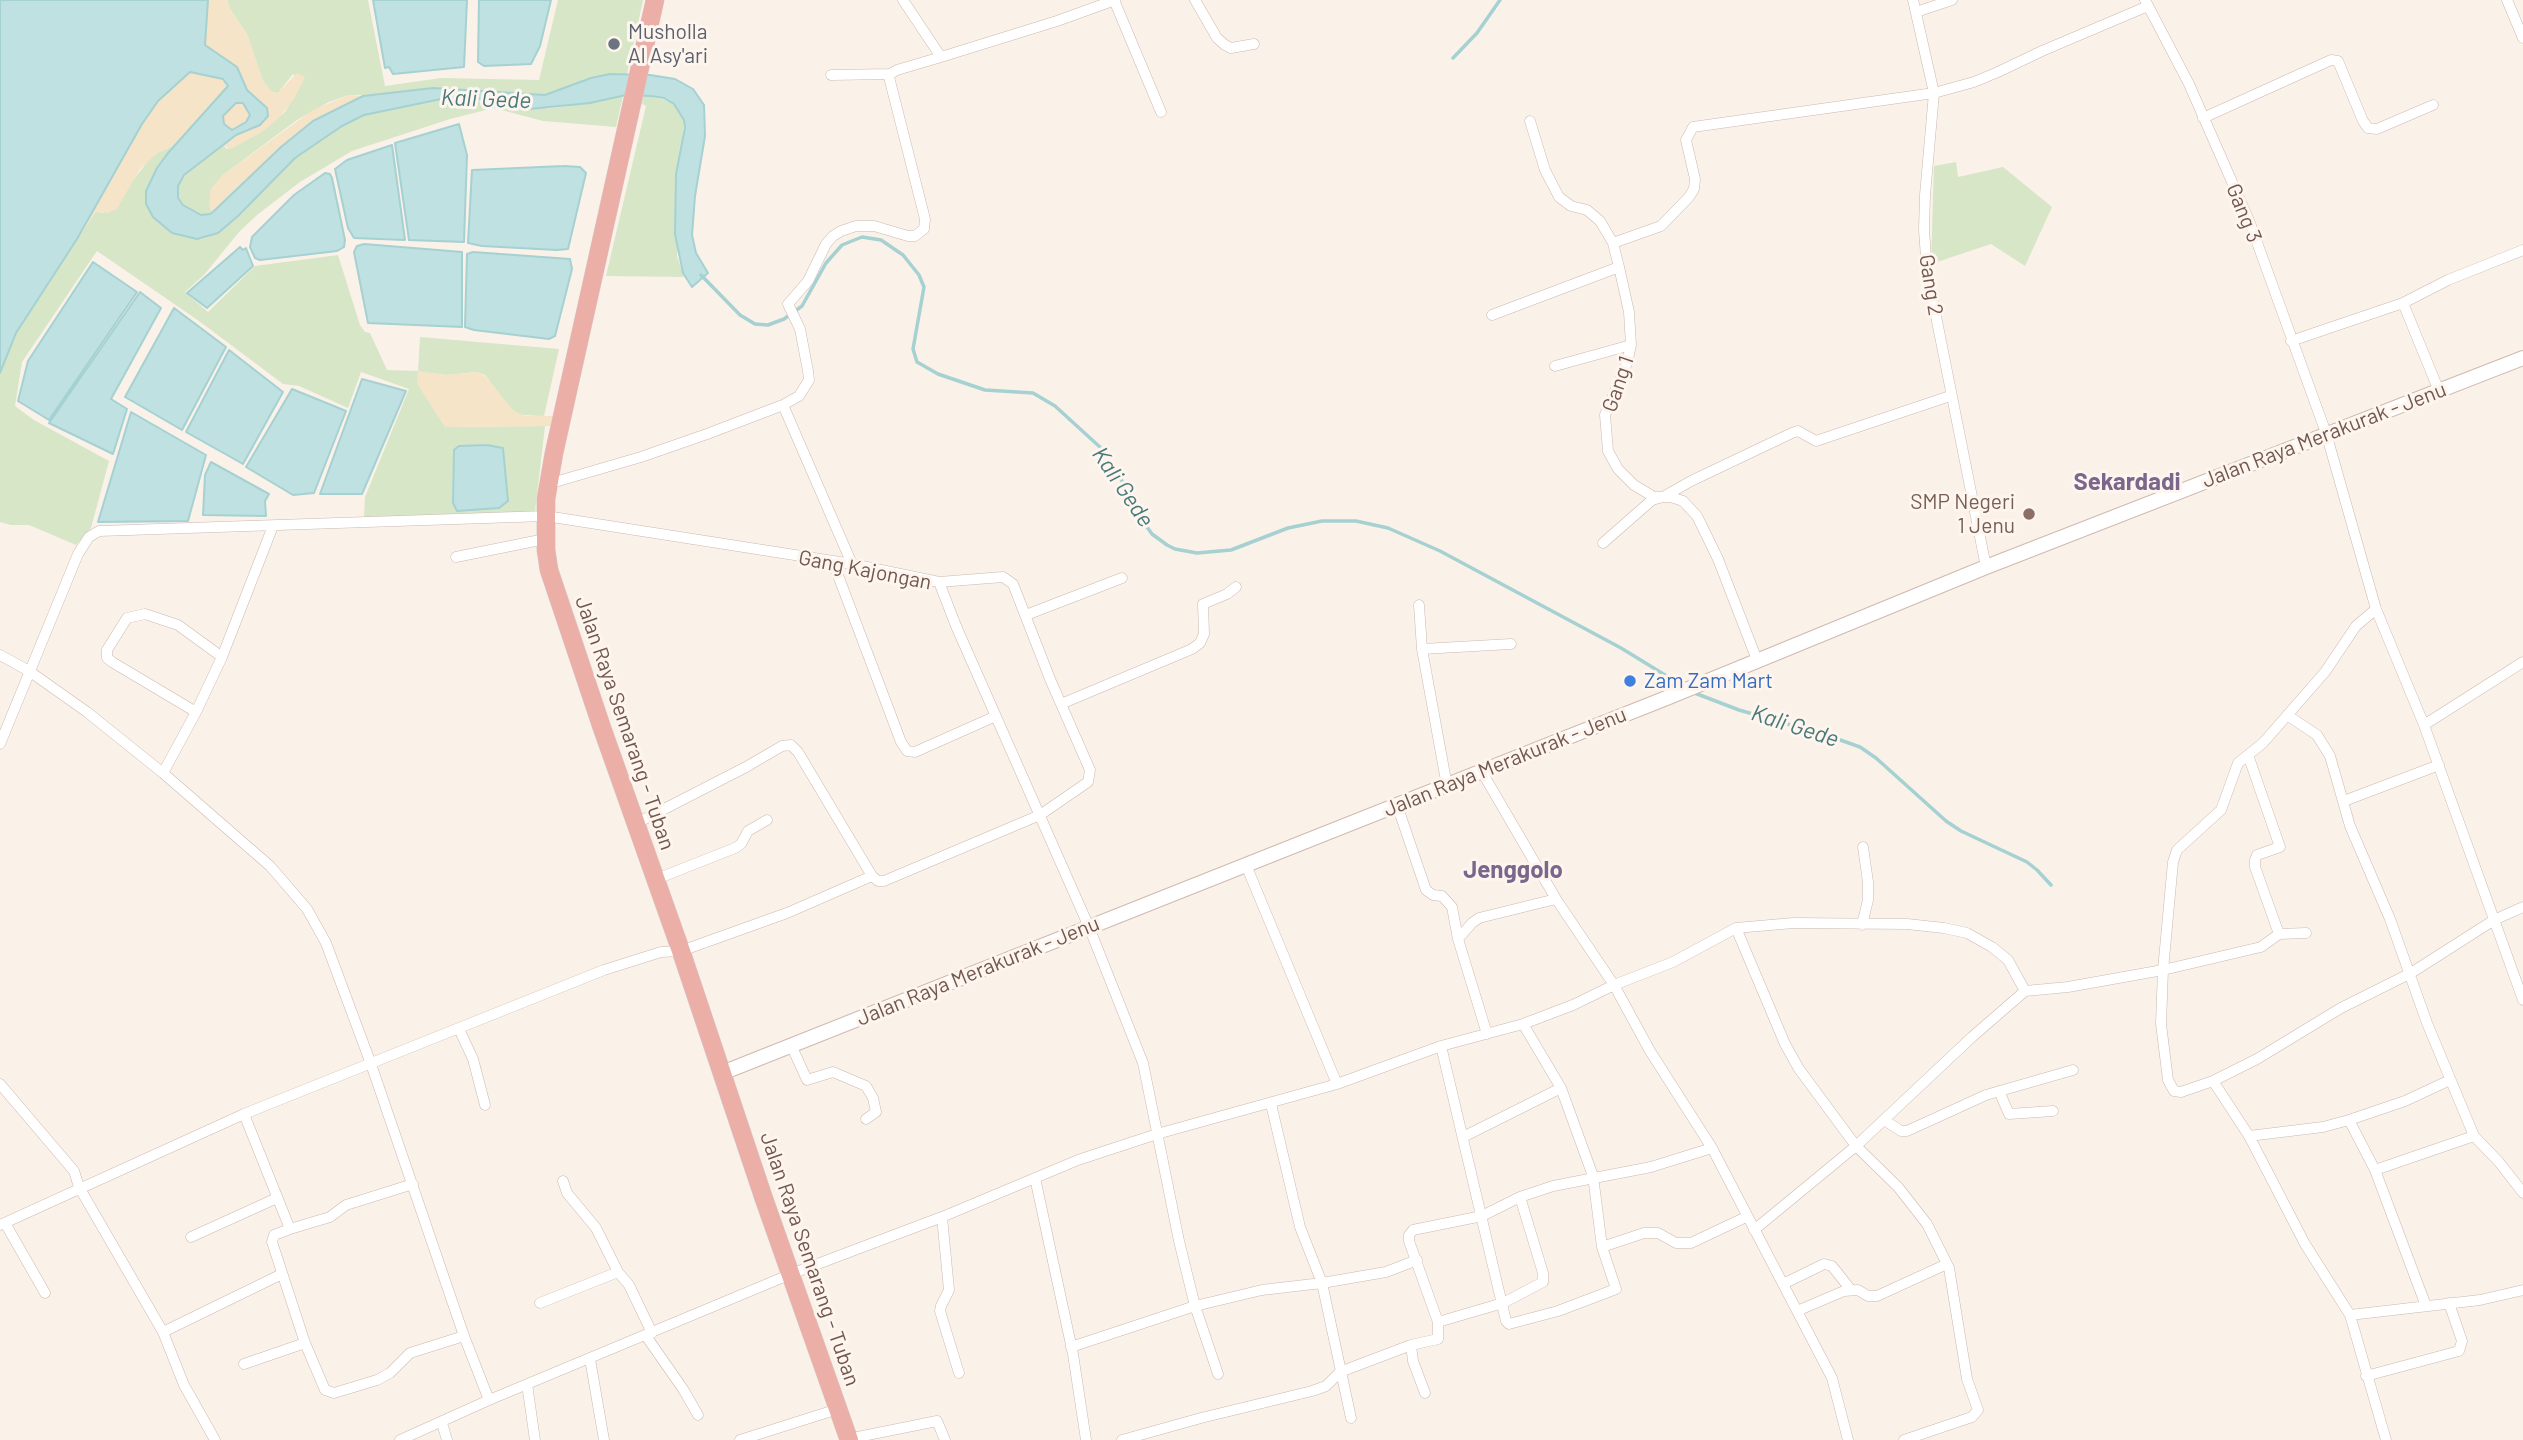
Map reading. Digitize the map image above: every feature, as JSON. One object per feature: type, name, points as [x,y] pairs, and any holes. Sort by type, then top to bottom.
[{"type":"highway","name":"Jalan Raya Semarang - Tuban","points":[[655,0],[548,484],[545,539],[549,570],[848,1440]]},
{"type":"main road","name":"Jalan Raya Merakurak - Jenu","points":[[722,1073],[1670,698],[1986,567],[2523,358]]},
{"type":"street","points":[[903,0],[941,57]]},
{"type":"street","points":[[831,75],[890,74],[1114,0],[1161,112]]},
{"type":"street","points":[[1195,0],[1224,45],[1231,48],[1254,44]]},
{"type":"street","name":"Gang 2","points":[[1913,0],[1934,93],[1925,195],[1927,271],[1986,567]]},
{"type":"street","points":[[1916,12],[1952,0]]},
{"type":"street","points":[[2507,0],[2523,37]]},
{"type":"street","points":[[1613,243],[1661,226],[1689,197],[1694,189],[1695,179],[1686,140],[1693,127],[1934,93],[1998,72],[2147,3]]},
{"type":"street","name":"Gang 3","points":[[2147,3],[2189,84],[2250,223],[2326,433],[2376,609],[2424,725],[2523,1000]]},
{"type":"street","points":[[2203,118],[2330,60],[2338,61],[2362,121],[2368,128],[2377,129],[2433,105]]},
{"type":"street","points":[[548,484],[641,457],[783,405],[799,396],[809,380],[797,320],[789,303],[808,281],[826,244],[841,230],[856,226],[874,226],[915,236],[924,229],[925,219],[889,80],[890,74]]},
{"type":"street","name":"Gang 1","points":[[1530,121],[1545,170],[1559,197],[1571,206],[1595,215],[1613,243],[1619,267],[1629,312],[1632,345],[1628,363],[1605,415],[1608,451],[1618,470],[1646,494],[1684,501],[1697,516],[1718,559],[1757,660]]},
{"type":"street","points":[[2291,341],[2403,303],[2448,279],[2523,250]]},
{"type":"street","points":[[1492,315],[1619,267]]},
{"type":"street","points":[[2403,303],[2439,391]]},
{"type":"street","points":[[1555,366],[1632,345]]},
{"type":"street","points":[[1603,543],[1647,503],[1798,431],[1816,440],[1950,396]]},
{"type":"street","points":[[783,405],[852,564]]},
{"type":"street","name":"Gang Kajongan","points":[[29,671],[78,554],[93,533],[107,530],[546,516],[852,564],[939,582],[1143,1063],[1179,1241],[1195,1306],[1218,1374]]},
{"type":"street","points":[[163,773],[222,657],[273,526]]},
{"type":"street","points":[[456,557],[545,539]]},
{"type":"street","points":[[833,562],[901,742],[907,751],[915,752],[996,716]]},
{"type":"street","points":[[635,824],[782,746],[791,746],[798,752],[872,876],[878,881],[884,881],[1040,815],[1088,782],[1090,771],[1013,584],[1003,577],[939,582]]},
{"type":"street","points":[[1026,615],[1122,578]]},
{"type":"street","points":[[1061,704],[1192,649],[1200,643],[1204,635],[1203,604],[1227,594],[1236,587]]},
{"type":"street","points":[[1419,605],[1422,649],[1447,786]]},
{"type":"street","points":[[2376,609],[2356,626],[2325,672],[2263,743],[2240,760],[2221,810],[2177,850],[2173,862],[2163,970],[2161,1024],[2168,1080],[2174,1091],[2181,1092],[2213,1081],[2257,1059],[2341,1008],[2411,973],[2494,920],[2523,907]]},
{"type":"street","points":[[196,712],[112,663],[107,658],[107,650],[127,618],[145,614],[178,625],[222,657]]},
{"type":"street","points":[[1422,649],[1511,644]]},
{"type":"street","points":[[0,655],[29,671],[87,712],[163,773],[270,866],[307,909],[326,943],[371,1064],[464,1336],[489,1400]]},
{"type":"street","points":[[2424,725],[2523,662]]},
{"type":"street","points":[[0,744],[29,671]]},
{"type":"street","points":[[2287,715],[2317,735],[2330,756],[2350,826],[2474,1136],[2499,1161],[2523,1193]]},
{"type":"street","points":[[2248,755],[2280,847],[2257,855],[2255,860],[2255,867],[2279,934]]},
{"type":"street","points":[[2344,801],[2439,765]]},
{"type":"street","points":[[1482,772],[1556,898],[1614,985],[1650,1051],[1712,1148],[1832,1378],[1848,1440]]},
{"type":"street","points":[[1397,805],[1426,890],[1433,895],[1442,896],[1452,907],[1458,939],[1487,1034]]},
{"type":"street","points":[[654,880],[735,848],[741,844],[748,831],[767,820]]},
{"type":"street","points":[[1862,925],[1868,900],[1863,847]]},
{"type":"street","points":[[1246,865],[1336,1084]]},
{"type":"street","points":[[45,1293],[2,1224],[244,1114],[604,970],[661,952],[681,951],[787,913],[872,876]]},
{"type":"street","points":[[1458,939],[1479,919],[1556,898]]},
{"type":"street","points":[[400,1440],[791,1274],[942,1217],[1088,1156],[1157,1134],[1271,1104],[1441,1046],[1523,1024],[1674,962],[1736,928],[1793,923],[1907,924],[1967,933],[1979,938],[2008,960],[2025,991]]},
{"type":"street","points":[[1736,928],[1785,1044],[1799,1069],[1856,1146],[1898,1187],[1927,1224],[1947,1264],[1967,1379],[1978,1410],[1972,1418],[1904,1440]]},
{"type":"street","points":[[1754,1230],[1856,1146],[2025,991],[2068,987],[2163,970],[2261,947],[2279,934],[2306,933]]},
{"type":"street","points":[[1441,1046],[1506,1321],[1508,1324],[1558,1311],[1616,1289],[1602,1247],[1593,1176],[1561,1088],[1523,1024]]},
{"type":"street","points":[[459,1029],[473,1059],[485,1105]]},
{"type":"street","points":[[791,1045],[807,1080],[833,1072],[866,1086],[873,1098],[876,1112],[866,1119]]},
{"type":"street","points":[[1884,1120],[1902,1131],[1907,1131],[1999,1091],[2073,1070]]},
{"type":"street","points":[[2249,1136],[2323,1127],[2349,1120],[2405,1101],[2450,1080]]},
{"type":"street","points":[[2213,1081],[2249,1136],[2305,1244],[2350,1315],[2386,1440]]},
{"type":"street","points":[[0,1084],[76,1174],[79,1188],[163,1332],[184,1385],[215,1440]]},
{"type":"street","points":[[1463,1138],[1561,1088]]},
{"type":"street","points":[[1999,1091],[2009,1114],[2053,1111]]},
{"type":"street","points":[[1271,1104],[1300,1227],[1322,1283],[1351,1418]]},
{"type":"street","points":[[244,1114],[290,1229]]},
{"type":"street","points":[[2349,1120],[2375,1170],[2426,1306]]},
{"type":"street","points":[[2375,1170],[2474,1136]]},
{"type":"street","points":[[1122,1440],[1312,1391],[1326,1386],[1340,1372],[1410,1345],[1438,1339],[1438,1322],[1409,1241],[1413,1230],[1482,1216],[1520,1197],[1553,1186],[1593,1176],[1651,1167],[1712,1148]]},
{"type":"street","points":[[1035,1178],[1071,1347],[1086,1440]]},
{"type":"street","points":[[563,1181],[567,1193],[596,1228],[618,1272],[629,1285],[649,1334],[698,1415]]},
{"type":"street","points":[[413,1184],[346,1205],[330,1217],[274,1235],[272,1239],[304,1343],[325,1390],[331,1393],[377,1380],[390,1373],[410,1353],[464,1336]]},
{"type":"street","points":[[1438,1322],[1503,1303],[1539,1286],[1545,1279],[1520,1197]]},
{"type":"street","points":[[191,1237],[277,1198]]},
{"type":"street","points":[[942,1217],[949,1290],[940,1311],[959,1373]]},
{"type":"street","points":[[1602,1247],[1644,1233],[1658,1233],[1676,1243],[1692,1243],[1746,1217]]},
{"type":"street","points":[[1071,1347],[1195,1306],[1262,1290],[1386,1272],[1417,1260]]},
{"type":"street","points":[[1783,1284],[1824,1264],[1832,1266],[1851,1290]]},
{"type":"street","points":[[1797,1311],[1844,1291],[1858,1290],[1868,1296],[1877,1296],[1947,1264]]},
{"type":"street","points":[[540,1303],[618,1272]]},
{"type":"street","points":[[163,1332],[282,1274]]},
{"type":"street","points":[[2350,1315],[2480,1300],[2523,1290]]},
{"type":"street","points":[[2366,1376],[2459,1351],[2462,1341],[2449,1304]]},
{"type":"street","points":[[244,1364],[304,1343]]},
{"type":"street","points":[[1410,1345],[1425,1393]]},
{"type":"street","points":[[590,1359],[604,1440]]},
{"type":"street","points":[[527,1384],[535,1440]]},
{"type":"street","points":[[740,1440],[838,1409]]},
{"type":"street","points":[[848,1440],[937,1421],[945,1440]]},
{"type":"street","points":[[442,1423],[447,1440]]},
{"type":"green space","points":[[227,0],[368,0],[385,86],[441,78],[539,80],[558,0],[643,0],[627,74],[610,74],[546,109],[623,96],[616,127],[543,121],[494,108],[450,119],[352,151],[300,182],[257,215],[239,232],[204,275],[185,292],[208,312],[255,266],[338,255],[360,325],[365,332],[370,333],[387,370],[418,371],[420,337],[559,349],[544,416],[519,415],[509,407],[485,375],[476,372],[447,375],[418,372],[445,427],[545,426],[535,512],[364,518],[365,497],[409,389],[361,372],[348,408],[299,386],[283,384],[199,321],[97,251],[22,362],[15,406],[34,420],[109,461],[91,528],[76,545],[29,525],[0,522],[0,373],[16,333],[96,211],[103,213],[147,162],[157,153],[175,145],[157,168],[146,191],[146,204],[153,217],[172,233],[202,239],[227,226],[295,158],[349,121],[432,98],[422,89],[385,95],[349,95],[329,102],[297,120],[223,175],[211,189],[212,213],[197,214],[183,205],[178,198],[178,186],[184,175],[223,145],[227,149],[260,133],[285,112],[301,85],[293,74],[278,93],[272,92],[263,81],[247,34]],"holes":[[[487,445],[503,448],[508,501],[499,508],[457,511],[454,450],[459,446]]]},
{"type":"green space","points":[[643,95],[670,101],[680,111],[684,120],[677,256],[684,277],[606,276],[646,106],[642,104]]},
{"type":"green space","points":[[1956,162],[1958,177],[2003,167],[2052,207],[2025,266],[1991,244],[1931,264],[1934,166]]},
{"type":"sand","points":[[208,0],[227,0],[247,34],[263,81],[272,92],[278,93],[297,73],[305,77],[294,99],[277,120],[231,149],[223,145],[236,135],[260,125],[268,116],[258,98],[247,90],[230,62],[205,45]]},
{"type":"sand","points":[[190,72],[223,79],[229,86],[175,145],[157,153],[140,169],[117,209],[108,213],[96,211],[77,239],[142,124],[158,101]]},
{"type":"sand","points":[[349,95],[363,96],[304,128],[212,213],[209,203],[211,189],[223,175],[313,110]]},
{"type":"sand","points":[[236,103],[243,103],[250,115],[240,127],[232,130],[224,124],[223,116]]},
{"type":"sand","points":[[418,371],[447,375],[476,372],[485,376],[514,411],[525,416],[553,416],[552,426],[445,427],[417,384]]},
{"type":"water","points":[[0,0],[208,0],[205,45],[237,67],[247,90],[267,108],[268,116],[260,125],[236,135],[184,175],[178,186],[178,198],[183,205],[201,215],[214,211],[281,147],[313,121],[363,96],[433,88],[545,95],[610,74],[650,75],[675,79],[693,89],[704,105],[705,136],[695,196],[692,235],[696,253],[708,273],[692,287],[683,273],[675,234],[676,174],[685,128],[684,120],[674,104],[664,98],[626,95],[590,103],[529,109],[477,98],[446,98],[364,115],[342,126],[295,158],[218,233],[197,239],[172,233],[153,217],[146,204],[146,191],[157,168],[228,86],[223,79],[190,72],[158,101],[142,124],[77,239],[16,333],[0,373]],"holes":[[[236,103],[243,103],[250,115],[246,122],[232,130],[224,124],[223,116]]]},
{"type":"water","points":[[373,0],[467,0],[464,67],[393,74],[389,67],[385,68]]},
{"type":"water","points":[[479,0],[551,0],[540,46],[531,64],[484,66],[478,62]]},
{"type":"water","points":[[459,124],[467,155],[464,242],[409,240],[395,143]]},
{"type":"water","points":[[392,145],[405,240],[354,238],[348,228],[335,169],[347,160]]},
{"type":"water","points":[[580,167],[586,173],[568,249],[482,246],[468,243],[472,170]]},
{"type":"water","points":[[325,173],[332,178],[345,240],[344,247],[337,251],[260,260],[255,258],[250,247],[252,237],[294,195]]},
{"type":"water","points":[[364,244],[462,252],[462,327],[368,323],[354,252],[357,246]]},
{"type":"water","points":[[240,247],[243,250],[246,248],[253,266],[207,308],[187,293]]},
{"type":"water","points":[[473,252],[570,259],[572,269],[555,336],[549,339],[465,327],[467,254]]},
{"type":"water","points":[[93,262],[137,292],[49,420],[18,401],[28,361]]},
{"type":"water","points":[[140,292],[161,308],[111,399],[127,409],[113,454],[49,423]]},
{"type":"water","points":[[174,308],[226,347],[182,430],[125,397]]},
{"type":"water","points":[[229,350],[283,392],[243,464],[186,432]]},
{"type":"water","points":[[362,379],[406,391],[362,494],[320,494]]},
{"type":"water","points":[[292,389],[346,411],[314,493],[293,495],[246,467]]},
{"type":"water","points":[[131,412],[206,455],[188,521],[98,522]]},
{"type":"water","points":[[487,445],[503,448],[508,501],[499,508],[457,511],[453,503],[454,450],[459,446]]},
{"type":"water","points":[[211,462],[269,494],[265,501],[266,516],[203,515],[205,475]]},
{"type":"waterway","points":[[1453,58],[1477,33],[1500,0]]},
{"type":"waterway","name":"Kali Gede","points":[[701,275],[740,315],[755,324],[768,325],[784,319],[802,306],[826,263],[842,245],[862,237],[881,240],[903,255],[919,275],[924,287],[913,349],[917,362],[938,374],[985,390],[1033,393],[1055,406],[1101,448],[1147,527],[1167,545],[1197,553],[1231,550],[1288,528],[1322,521],[1356,521],[1388,528],[1440,551],[1621,648],[1683,686]]},
{"type":"waterway","name":"Kali Gede","points":[[1692,692],[1739,710],[1860,747],[1946,821],[1961,831],[2027,862],[2051,885]]},
{"type":"place","name":"Musholla Al Asy'ari","points":[[614,44]]},
{"type":"place","name":"SMP Negeri 1 Jenu","points":[[2029,514]]},
{"type":"place","name":"Zam Zam Mart","points":[[1630,681]]},
{"type":"district","name":"Sekardadi","points":[[2127,482]]},
{"type":"district","name":"Jenggolo","points":[[1513,870]]}]
